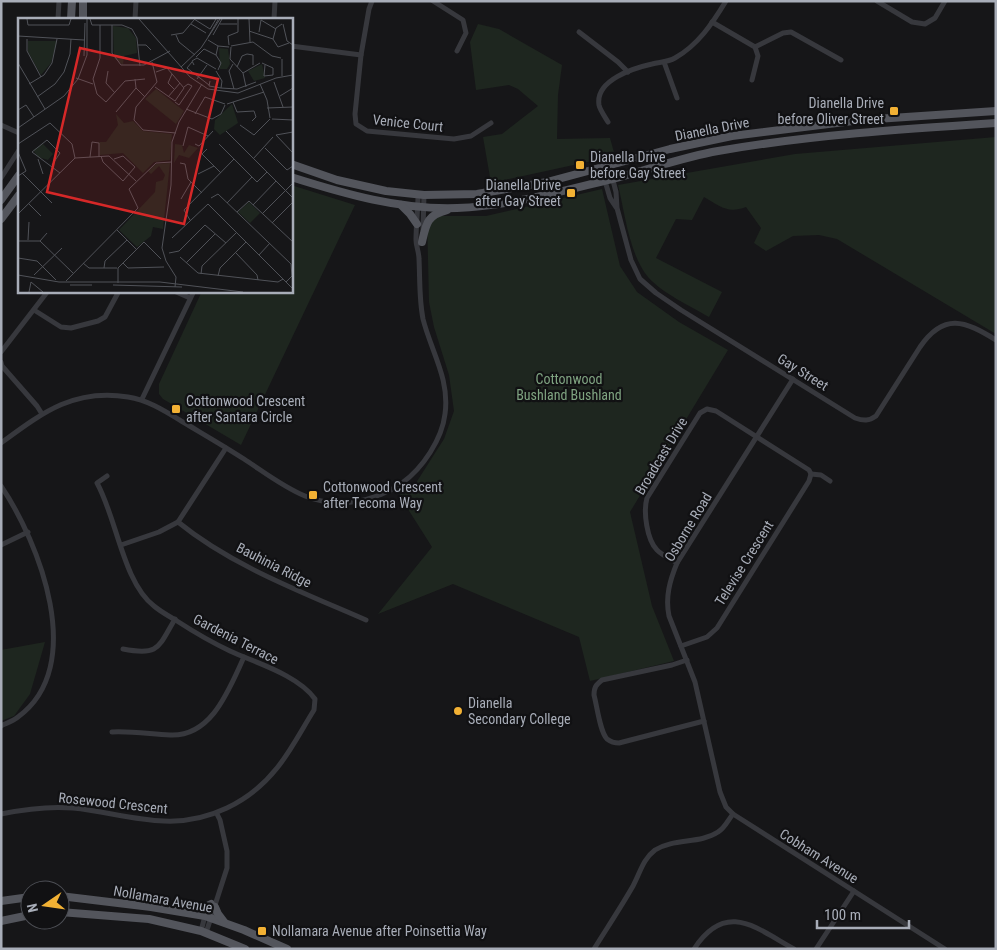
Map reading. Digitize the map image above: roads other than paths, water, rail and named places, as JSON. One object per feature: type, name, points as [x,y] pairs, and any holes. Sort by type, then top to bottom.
[{"type":"main road","points":[[70,18],[72,1]]},
{"type":"main road","points":[[83,1],[83,18]]},
{"type":"main road","name":"Dianella Drive","points":[[292,164],[337,180],[386,191],[456,196],[498,192],[547,182],[693,144],[732,136],[861,120],[996,111]]},
{"type":"main road","name":"Dianella Drive","points":[[292,177],[384,203],[456,208],[503,203],[608,180],[703,154],[762,144],[864,132],[996,123]]},
{"type":"main road","points":[[1,200],[18,175]]},
{"type":"main road","points":[[1,219],[18,195]]},
{"type":"main road","points":[[401,205],[417,224]]},
{"type":"main road","points":[[422,242],[426,224],[430,218],[440,212],[456,208]]},
{"type":"main road","name":"Nollamara Avenue","points":[[70,897],[151,907],[208,917],[284,948]]},
{"type":"main road","points":[[1,901],[20,898]]},
{"type":"main road","points":[[176,911],[201,908],[214,904],[218,914],[227,924]]},
{"type":"main road","name":"Nollamara Avenue","points":[[70,913],[149,919],[204,932],[245,949]]},
{"type":"main road","points":[[1,921],[20,916]]},
{"type":"street","points":[[58,18],[59,1]]},
{"type":"street","points":[[134,18],[136,1]]},
{"type":"street","points":[[274,18],[275,1]]},
{"type":"street","name":"Venice Court","points":[[372,1],[368,9],[361,55],[355,114],[356,124],[367,131],[454,139],[471,136],[491,123]]},
{"type":"street","points":[[433,1],[463,20],[466,33],[457,51]]},
{"type":"street","points":[[608,122],[599,105],[601,93],[607,84],[614,78],[628,72],[673,59],[698,42],[726,1]]},
{"type":"street","points":[[877,1],[912,22],[925,24],[935,18],[945,1]]},
{"type":"street","points":[[712,22],[755,47],[758,56],[752,80]]},
{"type":"street","points":[[579,32],[628,72]]},
{"type":"street","points":[[755,47],[784,33],[791,32],[840,60]]},
{"type":"street","points":[[292,46],[361,55]]},
{"type":"street","points":[[664,62],[676,98]]},
{"type":"street","points":[[1,125],[18,133]]},
{"type":"street","points":[[1,178],[18,152]]},
{"type":"street","name":"Gay Street","points":[[605,166],[608,180],[616,192],[617,208],[631,260],[640,279],[656,293],[681,310],[856,418],[863,421],[870,420],[876,416],[920,347],[936,329],[953,324],[966,324],[996,340]]},
{"type":"street","points":[[419,255],[422,242],[421,195]]},
{"type":"street","points":[[1,443],[42,414],[66,401],[90,396],[110,395],[142,399],[226,448],[283,485],[307,497],[330,502],[357,502],[375,498],[393,490],[418,469],[437,440],[443,426],[446,397],[440,366],[423,319],[419,255],[416,242],[417,224],[421,207]]},
{"type":"street","points":[[1,352],[47,292]]},
{"type":"street","points":[[34,310],[61,327],[71,328],[102,319],[118,292]]},
{"type":"street","points":[[176,292],[190,298]]},
{"type":"street","points":[[142,399],[193,292]]},
{"type":"street","points":[[1,362],[2,366],[42,414]]},
{"type":"street","name":"Osborne Road","points":[[733,814],[726,807],[720,792],[695,682],[667,608],[669,587],[677,563],[793,379]]},
{"type":"street","name":"Broadcast Drive","points":[[677,563],[663,555],[653,546],[644,511],[647,498],[700,413],[707,409],[716,411],[756,436]]},
{"type":"street","points":[[756,436],[806,467],[810,474],[821,475],[830,481]]},
{"type":"street","points":[[121,545],[159,532],[178,522],[226,448]]},
{"type":"street","name":"Televise Crescent","points":[[681,646],[706,637],[717,628],[809,481],[810,474]]},
{"type":"street","name":"Gardenia Terrace","points":[[108,476],[97,483],[105,498],[133,580],[141,592],[154,606],[208,640],[288,677],[309,690],[315,699]]},
{"type":"street","points":[[1,486],[15,506],[28,532],[49,593],[53,630],[53,653],[49,673],[39,694],[18,718],[1,726]]},
{"type":"street","name":"Bauhinia Ridge","points":[[178,522],[196,536],[273,580],[366,620]]},
{"type":"street","points":[[1,545],[28,532]]},
{"type":"street","points":[[123,649],[146,652],[154,650],[161,643],[174,619]]},
{"type":"street","points":[[112,732],[128,731],[171,735],[184,734],[196,730],[206,723],[214,712],[230,687],[244,657]]},
{"type":"street","points":[[687,660],[602,680],[596,684],[594,695],[602,730],[606,738],[619,744],[704,721]]},
{"type":"street","name":"Rosewood Crescent","points":[[1,814],[38,808],[72,808],[164,821],[188,820],[217,814],[237,804],[254,792],[278,767],[314,710],[315,699]]},
{"type":"street","points":[[204,932],[226,868],[227,851],[217,814]]},
{"type":"street","points":[[594,949],[634,885],[646,859],[654,851],[665,845],[718,832],[733,814]]},
{"type":"street","name":"Cobham Avenue","points":[[733,814],[944,949]]},
{"type":"street","points":[[816,949],[854,891]]},
{"type":"street","points":[[694,949],[709,930],[723,922],[731,921],[751,925],[794,949]]},
{"type":"place","name":"Dianella Drive before Oliver Street","points":[[894,111]]},
{"type":"place","name":"Dianella Drive before Gay Street","points":[[580,165]]},
{"type":"place","name":"Dianella Drive after Gay Street","points":[[571,193]]},
{"type":"place","name":"Cottonwood Crescent after Santara Circle","points":[[176,409]]},
{"type":"place","name":"Cottonwood Crescent after Tecoma Way","points":[[313,495]]},
{"type":"place","name":"Dianella Secondary College","points":[[458,711]]},
{"type":"place","name":"Nollamara Avenue after Poinsettia Way","points":[[262,931]]},
{"type":"park label","name":"Cottonwood Bushland Bushland","points":[[569,388]]}]
